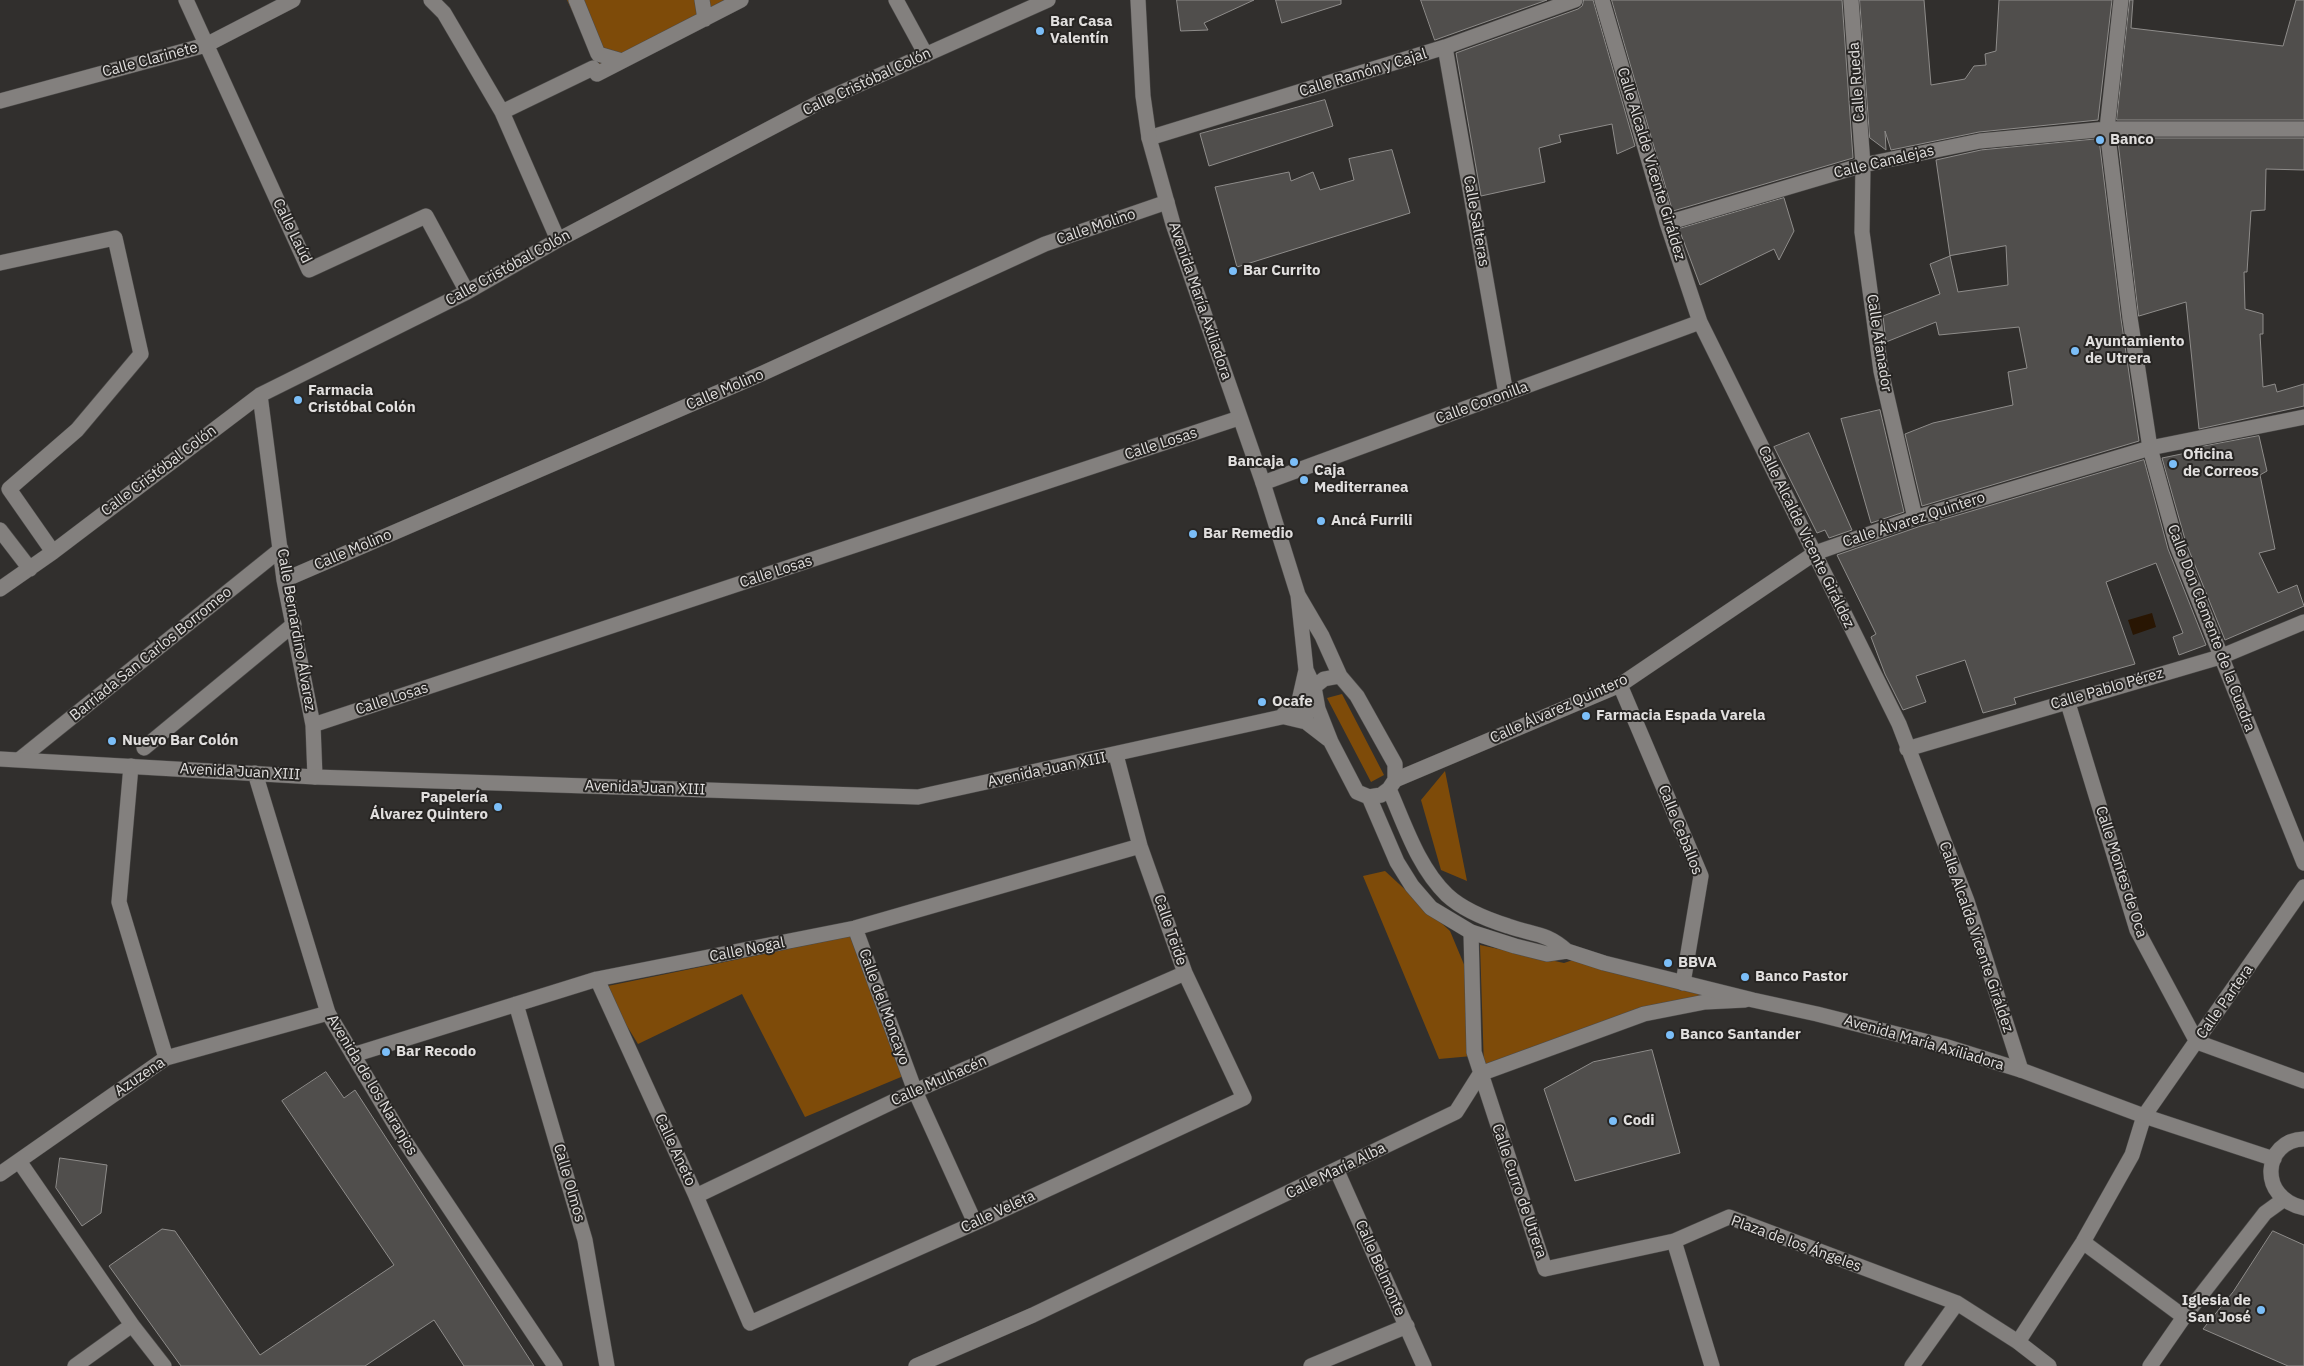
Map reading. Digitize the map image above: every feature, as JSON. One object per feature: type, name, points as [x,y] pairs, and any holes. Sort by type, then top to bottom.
[{"type":"street","name":"Calle Laúd","points":[[186,0],[309,270],[426,216],[467,292]]},
{"type":"street","name":"Calle Clarinete","points":[[0,101],[206,45],[293,0]]},
{"type":"street","points":[[431,0],[444,13],[502,112],[558,240]]},
{"type":"street","points":[[576,0],[598,54],[622,61]]},
{"type":"street","points":[[702,0],[705,19]]},
{"type":"street","points":[[502,112],[593,68],[597,74],[741,0]]},
{"type":"street","points":[[896,0],[926,55]]},
{"type":"street","name":"Calle Cristóbal Colón","points":[[0,589],[53,552],[260,395],[467,292],[558,240],[820,102],[1048,0]]},
{"type":"street","name":"Avenida María Axiliadora","points":[[1137,0],[1143,96],[1149,138],[1167,202],[1239,418],[1263,483],[1298,595],[1306,670],[1314,687],[1318,708],[1331,742],[1357,792],[1368,796],[1397,862],[1412,886],[1431,908],[1471,932],[1515,946],[1547,954],[1567,951],[1684,983],[1907,1036],[2021,1070],[2144,1116],[2274,1160]]},
{"type":"street","name":"Calle Ramón y Cajal","points":[[1149,138],[1445,48],[1575,0]]},
{"type":"street","name":"Calle Alcalde Vicente Giráldez","points":[[1602,0],[1667,223],[1700,322],[1898,724],[1967,900],[2021,1070]]},
{"type":"street","name":"Calle Rueda","points":[[1851,0],[1863,165]]},
{"type":"street","name":"Calle Don Clemente de la Cuadra","points":[[2121,0],[2107,129],[2130,318],[2150,448],[2177,546],[2304,863]]},
{"type":"street","name":"Calle Salteras","points":[[1445,48],[1506,394]]},
{"type":"street","name":"Calle Canalejas","points":[[1667,223],[1863,165],[1980,141],[2107,129],[2304,129]]},
{"type":"street","name":"Calle Afanador","points":[[1863,165],[1862,232],[1881,371],[1915,518]]},
{"type":"street","name":"Calle Molino","points":[[284,580],[762,374],[1045,244],[1167,202]]},
{"type":"street","points":[[0,263],[115,238],[141,354],[77,430],[9,489],[53,552]]},
{"type":"street","name":"Calle Coronilla","points":[[1263,483],[1700,322]]},
{"type":"street","name":"Calle Bernardino Álvarez","points":[[260,395],[284,580],[313,725],[315,777]]},
{"type":"street","name":"Calle Álvarez Quintero","points":[[1368,796],[1381,795],[1392,784],[1620,685],[1815,553],[1915,518],[2150,448],[2304,417]]},
{"type":"street","name":"Calle Losas","points":[[313,725],[1239,418]]},
{"type":"street","points":[[0,530],[30,569]]},
{"type":"street","name":"Barriada San Carlos Borromeo","points":[[20,759],[281,549]]},
{"type":"street","name":"Avenida María Axiliadora","points":[[1298,595],[1322,636],[1340,676],[1357,696],[1395,764],[1392,784],[1424,866],[1434,881],[1449,896],[1470,909],[1508,926],[1554,939],[1567,951]]},
{"type":"street","name":"Calle Pablo Pérez","points":[[1907,749],[2220,656],[2304,622]]},
{"type":"street","points":[[144,748],[294,624]]},
{"type":"street","name":"Avenida Juan XIII","points":[[1281,716],[1299,701],[1306,670]]},
{"type":"street","points":[[1314,687],[1324,679],[1340,676]]},
{"type":"street","name":"Calle Ceballos","points":[[1620,685],[1701,876],[1684,983]]},
{"type":"street","name":"Calle Montes de Oca","points":[[2067,700],[2137,930],[2197,1042]]},
{"type":"street","name":"Avenida Juan XIII","points":[[0,759],[315,777],[918,798],[1116,755],[1318,708]]},
{"type":"street","name":"Avenida Juan XIII","points":[[1281,716],[1306,722],[1331,742]]},
{"type":"street","name":"Calle Teide","points":[[1116,755],[1140,846],[1186,973],[1244,1098]]},
{"type":"street","points":[[131,766],[119,902],[166,1058]]},
{"type":"street","name":"Avenida de los Naranjos","points":[[255,773],[328,1013],[404,1140],[554,1366]]},
{"type":"street","name":"Calle Nogal","points":[[353,1055],[596,979],[855,928],[1140,846]]},
{"type":"street","name":"Calle Partera","points":[[2018,1342],[2083,1242],[2132,1155],[2144,1116],[2304,887]]},
{"type":"street","name":"Calle del Moncayo","points":[[855,928],[915,1091],[975,1223]]},
{"type":"street","points":[[1471,932],[1474,1052],[1480,1074],[1607,1026],[1656,1010],[1705,1002],[1753,1000]]},
{"type":"street","name":"Calle Mulhacén","points":[[696,1196],[915,1091],[1186,973]]},
{"type":"street","name":"Calle Aneto","points":[[596,979],[696,1196],[750,1323]]},
{"type":"street","name":"Calle Olmos","points":[[516,1004],[585,1240],[607,1366]]},
{"type":"street","name":"Azuzena","points":[[0,1174],[166,1058],[328,1013]]},
{"type":"street","points":[[2197,1042],[2304,1081]]},
{"type":"street","name":"Calle María Alba","points":[[916,1366],[1034,1315],[1337,1171],[1456,1112],[1480,1074]]},
{"type":"street","name":"Calle Curro de Utrera","points":[[1480,1074],[1545,1269],[1674,1240]]},
{"type":"street","name":"Calle Veleta","points":[[750,1323],[975,1223],[1244,1098]]},
{"type":"street","points":[[2304,1139],[2289,1143],[2280,1150],[2271,1170],[2272,1181],[2276,1191],[2283,1200],[2304,1208]]},
{"type":"street","points":[[19,1161],[132,1325],[164,1366]]},
{"type":"street","name":"Calle Belmonte","points":[[1337,1171],[1424,1366]]},
{"type":"street","points":[[2150,1366],[2184,1317],[2265,1213],[2283,1200]]},
{"type":"street","name":"Plaza de los Ángeles","points":[[1674,1240],[1729,1217],[1957,1304],[2018,1342],[2049,1366]]},
{"type":"street","points":[[1674,1240],[1712,1366]]},
{"type":"street","points":[[2083,1242],[2184,1317]]},
{"type":"street","points":[[1912,1366],[1957,1304]]},
{"type":"street","points":[[76,1366],[132,1325]]},
{"type":"street","points":[[1311,1366],[1406,1326]]},
{"type":"shaded area","points":[[567,0],[729,0],[599,69]]},
{"type":"shaded area","points":[[2152,613],[2156,627],[2133,635],[2128,620]]},
{"type":"shaded area","points":[[1342,694],[1384,775],[1371,782],[1327,698]]},
{"type":"shaded area","points":[[1445,771],[1467,881],[1441,870],[1421,800]]},
{"type":"shaded area","points":[[1385,871],[1450,931],[1468,974],[1472,1056],[1439,1059],[1363,876]]},
{"type":"shaded area","points":[[856,935],[913,1072],[805,1117],[742,994],[638,1044],[603,987]]},
{"type":"shaded area","points":[[1480,945],[1564,963],[1573,960],[1725,996],[1484,1067]]},
{"type":"building","points":[[1177,0],[1254,0],[1204,23],[1208,30],[1181,31]]},
{"type":"building","points":[[1276,0],[1341,0],[1341,4],[1282,23]]},
{"type":"building","points":[[1421,0],[1547,0],[1435,40]]},
{"type":"building","points":[[1584,0],[1593,0],[1635,146],[1617,154],[1612,124],[1559,135],[1561,142],[1539,148],[1545,182],[1481,196],[1456,53],[1578,9],[1582,6]]},
{"type":"building","points":[[1612,0],[1842,0],[1853,158],[1673,211]]},
{"type":"building","points":[[1860,0],[1924,0],[1931,85],[1965,79],[1974,66],[1986,65],[1985,54],[1996,51],[1999,0],[2112,0],[2098,120],[1979,132],[1891,150],[1885,131],[1886,150],[1870,138]]},
{"type":"building","points":[[2130,0],[2133,0],[2131,28],[2283,46],[2296,0],[2304,0],[2304,120],[2117,120]]},
{"type":"building","points":[[1325,100],[1333,126],[1209,166],[1200,134]]},
{"type":"building","points":[[2118,138],[2304,138],[2304,170],[2266,169],[2265,210],[2251,211],[2247,272],[2244,272],[2245,309],[2263,314],[2263,334],[2260,334],[2263,387],[2275,384],[2277,392],[2304,384],[2304,406],[2199,429],[2186,302],[2139,316]]},
{"type":"building","points":[[2099,139],[2121,319],[2139,441],[1922,506],[1905,434],[1933,423],[2013,405],[2008,372],[2027,368],[2019,327],[1939,335],[1936,322],[1886,342],[1883,316],[1940,294],[1930,264],[1950,256],[1936,160],[1981,150]],"holes":[[[2006,246],[2008,285],[1958,292],[1950,256]]]},
{"type":"building","points":[[1392,150],[1410,213],[1237,267],[1215,187],[1289,172],[1291,181],[1313,172],[1320,190],[1354,180],[1349,159]]},
{"type":"building","points":[[1784,198],[1794,231],[1779,260],[1774,249],[1700,285],[1679,229]]},
{"type":"building","points":[[1880,410],[1904,512],[1871,523],[1841,419]]},
{"type":"building","points":[[1809,433],[1852,530],[1829,538],[1825,530],[1817,533],[1774,447]]},
{"type":"building","points":[[2259,436],[2267,471],[2260,475],[2275,549],[2259,553],[2278,593],[2297,585],[2304,606],[2225,640],[2186,543],[2162,458],[2201,450],[2201,447]]},
{"type":"building","points":[[2144,460],[2168,549],[2206,645],[2179,655],[2173,637],[2183,633],[2156,563],[2106,582],[2135,664],[2014,698],[2016,704],[1983,713],[1965,660],[1916,676],[1926,702],[1903,710],[1885,674],[1871,637],[1876,634],[1837,555],[1918,527]]},
{"type":"building","name":"Codi","points":[[1652,1050],[1680,1153],[1575,1181],[1544,1089],[1593,1062]]},
{"type":"building","points":[[326,1072],[344,1098],[355,1090],[534,1366],[464,1366],[434,1320],[365,1366],[181,1366],[109,1266],[162,1229],[175,1231],[260,1355],[394,1265],[282,1101]]},
{"type":"building","points":[[60,1158],[107,1165],[101,1213],[82,1226],[56,1188]]},
{"type":"building","name":"Iglesia de San José","points":[[2273,1231],[2304,1245],[2304,1366],[2288,1366],[2203,1329],[2233,1292]]},
{"type":"place","name":"Bar Casa Valentín","points":[[1040,31]]},
{"type":"place","name":"Banco","points":[[2100,140]]},
{"type":"place","name":"Bar Currito","points":[[1233,271]]},
{"type":"place","name":"Ayuntamiento de Utrera","points":[[2075,351]]},
{"type":"place","name":"Farmacia Cristóbal Colón","points":[[298,400]]},
{"type":"place","name":"Bancaja","points":[[1294,462]]},
{"type":"place","name":"Oficina de Correos","points":[[2173,464]]},
{"type":"place","name":"Caja Mediterranea","points":[[1304,480]]},
{"type":"place","name":"Ancá Furrili","points":[[1321,521]]},
{"type":"place","name":"Bar Remedio","points":[[1193,534]]},
{"type":"place","name":"Ocafe","points":[[1262,702]]},
{"type":"place","name":"Farmacia Espada Varela","points":[[1586,716]]},
{"type":"place","name":"Nuevo Bar Colón","points":[[112,741]]},
{"type":"place","name":"Papelería Álvarez Quintero","points":[[498,807]]},
{"type":"place","name":"BBVA","points":[[1668,963]]},
{"type":"place","name":"Banco Pastor","points":[[1745,977]]},
{"type":"place","name":"Banco Santander","points":[[1670,1035]]},
{"type":"place","name":"Bar Recodo","points":[[386,1052]]},
{"type":"place","name":"Codi","points":[[1613,1121]]},
{"type":"place","name":"Iglesia de San José","points":[[2261,1310]]}]
